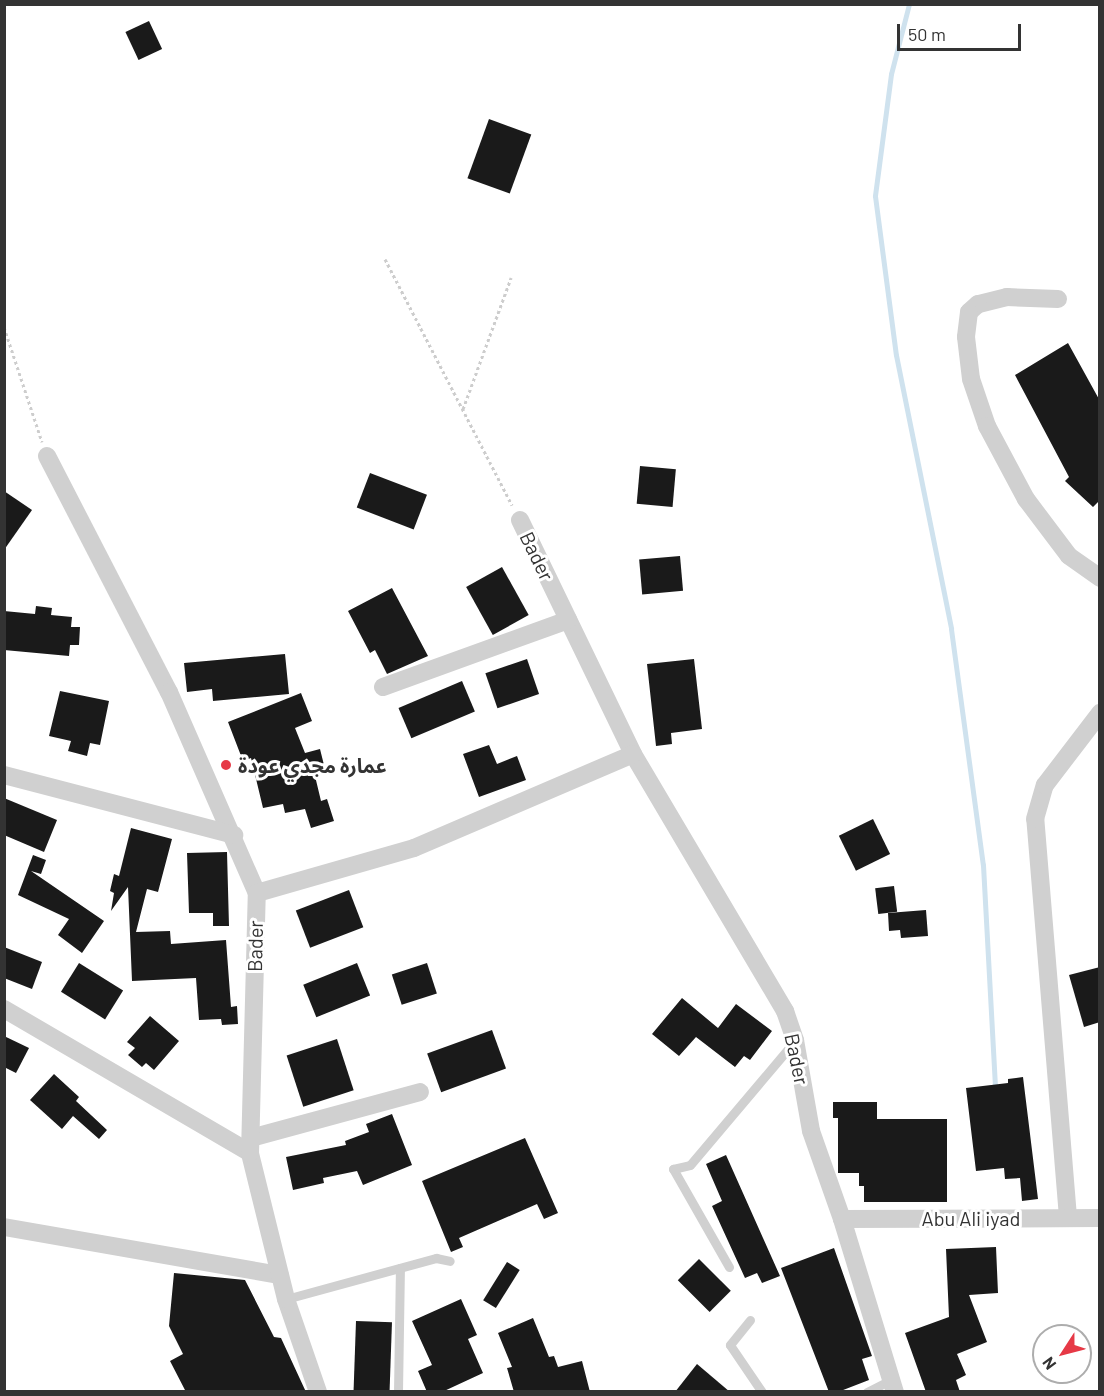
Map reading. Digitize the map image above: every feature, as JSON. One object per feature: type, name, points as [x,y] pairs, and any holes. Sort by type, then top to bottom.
[{"type":"street","points":[[1058,299],[1007,297],[978,304],[969,312],[966,337],[971,379],[987,426],[1026,499],[1069,556],[1100,578]]},
{"type":"street","points":[[47,456],[169,692],[234,835],[256,893]]},
{"type":"street","name":"Bader","points":[[520,520],[633,754],[785,1011],[795,1040],[810,1131],[842,1219],[893,1386]]},
{"type":"street","points":[[383,687],[568,621]]},
{"type":"street","points":[[1068,1217],[1035,819],[1044,785],[1100,713]]},
{"type":"street","name":"Bader","points":[[318,1392],[286,1299],[250,1145],[256,893],[414,848],[633,754]]},
{"type":"street","points":[[4,775],[234,835]]},
{"type":"street","points":[[4,1009],[250,1145],[420,1092]]},
{"type":"street","name":"Abu Ali iyad","points":[[842,1219],[1100,1218]]},
{"type":"street","points":[[4,1227],[280,1275]]},
{"type":"lane","points":[[729,1267],[673,1169],[690,1165],[795,1040]]},
{"type":"lane","points":[[286,1299],[436,1258],[450,1261]]},
{"type":"lane","points":[[398,1392],[400,1268]]},
{"type":"lane","points":[[750,1320],[730,1345],[762,1392]]},
{"type":"lane","points":[[867,1392],[893,1386]]},
{"type":"path","points":[[386,259],[520,520]]},
{"type":"path","points":[[463,409],[511,278]]},
{"type":"path","points":[[4,327],[47,456]]},
{"type":"building","points":[[149,21],[162,49],[139,60],[125,32]]},
{"type":"building","points":[[489,119],[531,134],[510,194],[467,178]]},
{"type":"building","points":[[1068,343],[1100,401],[1100,500],[1093,507],[1065,481],[1069,477],[1015,375]]},
{"type":"building","points":[[640,466],[676,469],[673,507],[637,504]]},
{"type":"building","points":[[370,473],[427,495],[414,529],[357,508]]},
{"type":"building","points":[[4,491],[32,510],[4,550]]},
{"type":"building","points":[[680,556],[683,591],[642,594],[639,560]]},
{"type":"building","points":[[502,567],[529,615],[493,635],[466,587]]},
{"type":"building","points":[[392,588],[428,656],[387,674],[375,650],[370,653],[348,611]]},
{"type":"building","points":[[36,606],[52,608],[51,615],[72,617],[71,627],[80,627],[79,645],[70,645],[69,656],[4,650],[4,611],[35,614]]},
{"type":"building","points":[[285,654],[289,694],[213,701],[212,689],[187,692],[184,663]]},
{"type":"building","points":[[527,659],[539,694],[497,708],[485,673]]},
{"type":"building","points":[[694,659],[702,729],[671,733],[672,744],[656,746],[647,664]]},
{"type":"building","points":[[462,681],[475,711],[411,738],[398,708]]},
{"type":"building","points":[[60,691],[109,701],[100,745],[90,743],[87,756],[68,751],[71,741],[49,736]]},
{"type":"building","points":[[301,693],[312,721],[295,728],[305,753],[320,749],[326,773],[315,776],[321,801],[327,799],[334,821],[311,828],[305,809],[285,813],[283,804],[263,808],[251,758],[243,761],[228,722]]},
{"type":"building","points":[[489,745],[497,764],[517,756],[526,780],[479,797],[463,754]]},
{"type":"building","points":[[4,798],[57,820],[44,852],[4,835]]},
{"type":"building","points":[[873,819],[890,854],[856,871],[839,836]]},
{"type":"building","points":[[131,828],[172,839],[158,892],[147,889],[136,932],[170,931],[171,944],[226,940],[231,1007],[237,1006],[238,1024],[222,1025],[221,1019],[199,1020],[196,978],[132,981],[128,887],[111,911],[114,893],[110,891],[114,874],[119,876]]},
{"type":"building","points":[[227,852],[229,926],[213,926],[213,913],[189,913],[187,853]]},
{"type":"building","points":[[33,855],[46,860],[41,874],[31,871],[104,921],[82,953],[58,935],[69,919],[18,895]]},
{"type":"building","points":[[894,886],[897,912],[878,914],[875,888]]},
{"type":"building","points":[[349,890],[363,927],[310,948],[296,910]]},
{"type":"building","points":[[926,910],[928,936],[901,938],[900,930],[889,931],[888,913]]},
{"type":"building","points":[[4,947],[42,962],[32,989],[4,978]]},
{"type":"building","points":[[79,963],[123,991],[105,1019],[61,992]]},
{"type":"building","points":[[357,963],[370,995],[316,1017],[303,985]]},
{"type":"building","points":[[427,963],[437,993],[402,1005],[392,974]]},
{"type":"building","points":[[1100,967],[1100,1022],[1084,1027],[1069,975]]},
{"type":"building","points":[[682,998],[718,1028],[736,1004],[772,1031],[750,1060],[744,1056],[735,1067],[696,1037],[679,1056],[652,1034]]},
{"type":"building","points":[[150,1016],[179,1041],[154,1070],[146,1063],[142,1067],[128,1055],[135,1048],[127,1042]]},
{"type":"building","points":[[492,1030],[506,1069],[441,1092],[427,1054]]},
{"type":"building","points":[[4,1036],[29,1048],[16,1073],[4,1067]]},
{"type":"building","points":[[337,1039],[354,1090],[303,1107],[287,1055]]},
{"type":"building","points":[[54,1074],[79,1097],[76,1101],[107,1130],[99,1139],[73,1116],[62,1129],[30,1100]]},
{"type":"building","points":[[1023,1077],[1038,1199],[1022,1201],[1020,1178],[1005,1179],[1004,1168],[976,1171],[966,1088],[1008,1083],[1008,1079]]},
{"type":"building","points":[[833,1102],[877,1102],[877,1119],[947,1119],[947,1202],[864,1202],[864,1186],[859,1186],[859,1173],[838,1173],[838,1118],[833,1118]]},
{"type":"building","points":[[392,1114],[412,1165],[363,1185],[357,1171],[323,1178],[324,1183],[293,1190],[286,1157],[346,1145],[345,1141],[369,1132],[366,1124]]},
{"type":"building","points":[[525,1138],[558,1213],[544,1219],[537,1204],[459,1238],[463,1247],[451,1252],[422,1181]]},
{"type":"building","points":[[726,1155],[780,1276],[762,1283],[757,1273],[745,1278],[712,1206],[722,1201],[706,1164]]},
{"type":"building","points":[[996,1247],[998,1293],[969,1295],[987,1342],[957,1354],[966,1375],[956,1380],[960,1392],[926,1392],[905,1333],[949,1317],[946,1249]]},
{"type":"building","points":[[834,1248],[872,1356],[862,1359],[869,1380],[838,1392],[829,1392],[781,1268]]},
{"type":"building","points":[[699,1259],[731,1291],[710,1312],[678,1280]]},
{"type":"building","points":[[507,1262],[520,1270],[496,1308],[483,1300]]},
{"type":"building","points":[[174,1273],[245,1280],[274,1337],[281,1338],[306,1392],[186,1392],[170,1361],[183,1354],[169,1326]]},
{"type":"building","points":[[461,1299],[477,1335],[468,1339],[483,1373],[442,1392],[427,1392],[418,1371],[432,1365],[412,1321]]},
{"type":"building","points":[[533,1318],[549,1357],[554,1356],[558,1367],[582,1361],[590,1392],[514,1392],[507,1368],[512,1367],[498,1333]]},
{"type":"building","points":[[356,1321],[392,1322],[390,1392],[354,1392]]},
{"type":"building","points":[[697,1364],[730,1392],[675,1392]]},
{"type":"waterway","points":[[909,4],[891,74],[875,196],[896,355],[951,629],[983,865],[995,1089]]},
{"type":"place","name":"عمارة مجدي عودة","points":[[226,765]]}]
